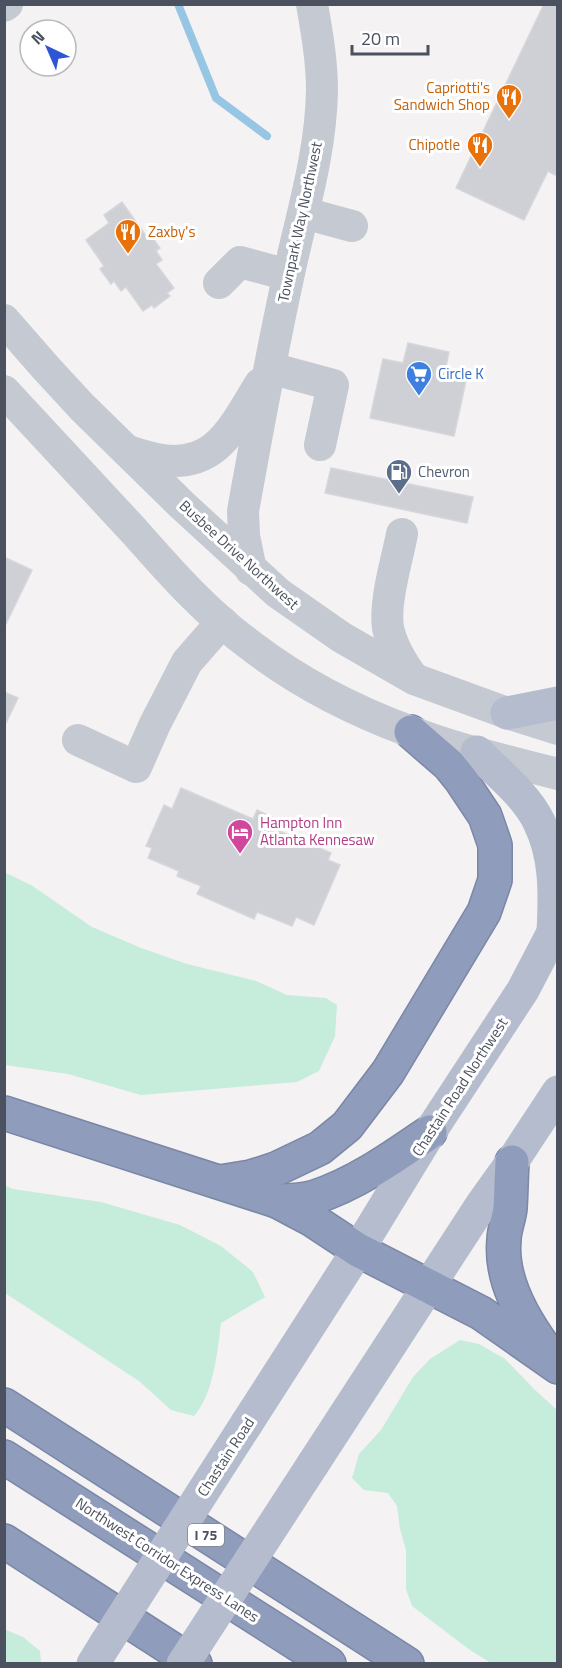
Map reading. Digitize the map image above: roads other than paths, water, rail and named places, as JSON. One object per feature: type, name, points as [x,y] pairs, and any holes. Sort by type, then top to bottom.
[{"type":"highway","points":[[220,1182],[251,1177],[276,1169],[320,1148],[347,1126],[388,1072],[484,912],[495,880],[495,845],[485,816],[449,765],[411,732]]},
{"type":"highway","points":[[4,1113],[277,1201],[311,1219],[358,1250],[481,1313],[558,1366]]},
{"type":"highway","points":[[277,1201],[301,1200],[336,1189],[391,1158],[430,1132]]},
{"type":"highway","points":[[512,1162],[510,1210],[503,1241],[506,1272],[515,1299],[528,1325],[558,1366]]},
{"type":"highway","name":"I 75","points":[[4,1405],[407,1664]]},
{"type":"highway","name":"Northwest Corridor Express Lanes","points":[[4,1457],[329,1664]]},
{"type":"highway","points":[[4,1541],[195,1664]]},
{"type":"main road","points":[[507,713],[558,703]]},
{"type":"main road","points":[[477,752],[515,790],[538,820],[552,867],[555,927]]},
{"type":"main road","name":"Chastain Road Northwest","points":[[358,1250],[430,1132],[523,990],[555,927]]},
{"type":"main road","points":[[183,1664],[482,1204],[558,1092]]},
{"type":"main road","name":"Chastain Road","points":[[93,1664],[358,1250]]},
{"type":"street","name":"Townpark Way Northwest","points":[[251,570],[244,536],[243,511],[288,275],[304,213],[319,130],[322,90],[312,4]]},
{"type":"street","points":[[304,213],[352,226]]},
{"type":"street","points":[[229,273],[288,275]]},
{"type":"street","name":"Busbee Drive Northwest","points":[[4,320],[82,407],[153,477],[251,570],[314,620],[414,679],[558,729]]},
{"type":"street","name":"Townpark Way Northwest","points":[[129,451],[156,459],[175,460],[197,458],[214,449],[233,427],[270,368]]},
{"type":"street","points":[[270,368],[333,385],[320,445]]},
{"type":"street","points":[[4,391],[166,567],[202,604],[254,649],[299,678],[348,705],[411,732],[558,774]]},
{"type":"street","points":[[402,534],[389,599],[388,627],[392,643],[414,679]]},
{"type":"street","points":[[78,740],[136,767],[187,662],[222,622]]},
{"type":"waterway","points":[[178,4],[216,98],[267,136]]},
{"type":"place","name":"Capriotti's Sandwich Shop","points":[[509,120]]},
{"type":"place","name":"Chipotle","points":[[480,168]]},
{"type":"place","name":"Zaxby's","points":[[128,255]]},
{"type":"place","name":"Circle K","points":[[419,397]]},
{"type":"place","name":"Chevron","points":[[399,495]]},
{"type":"place","name":"Hampton Inn Atlanta Kennesaw","points":[[240,855]]}]
